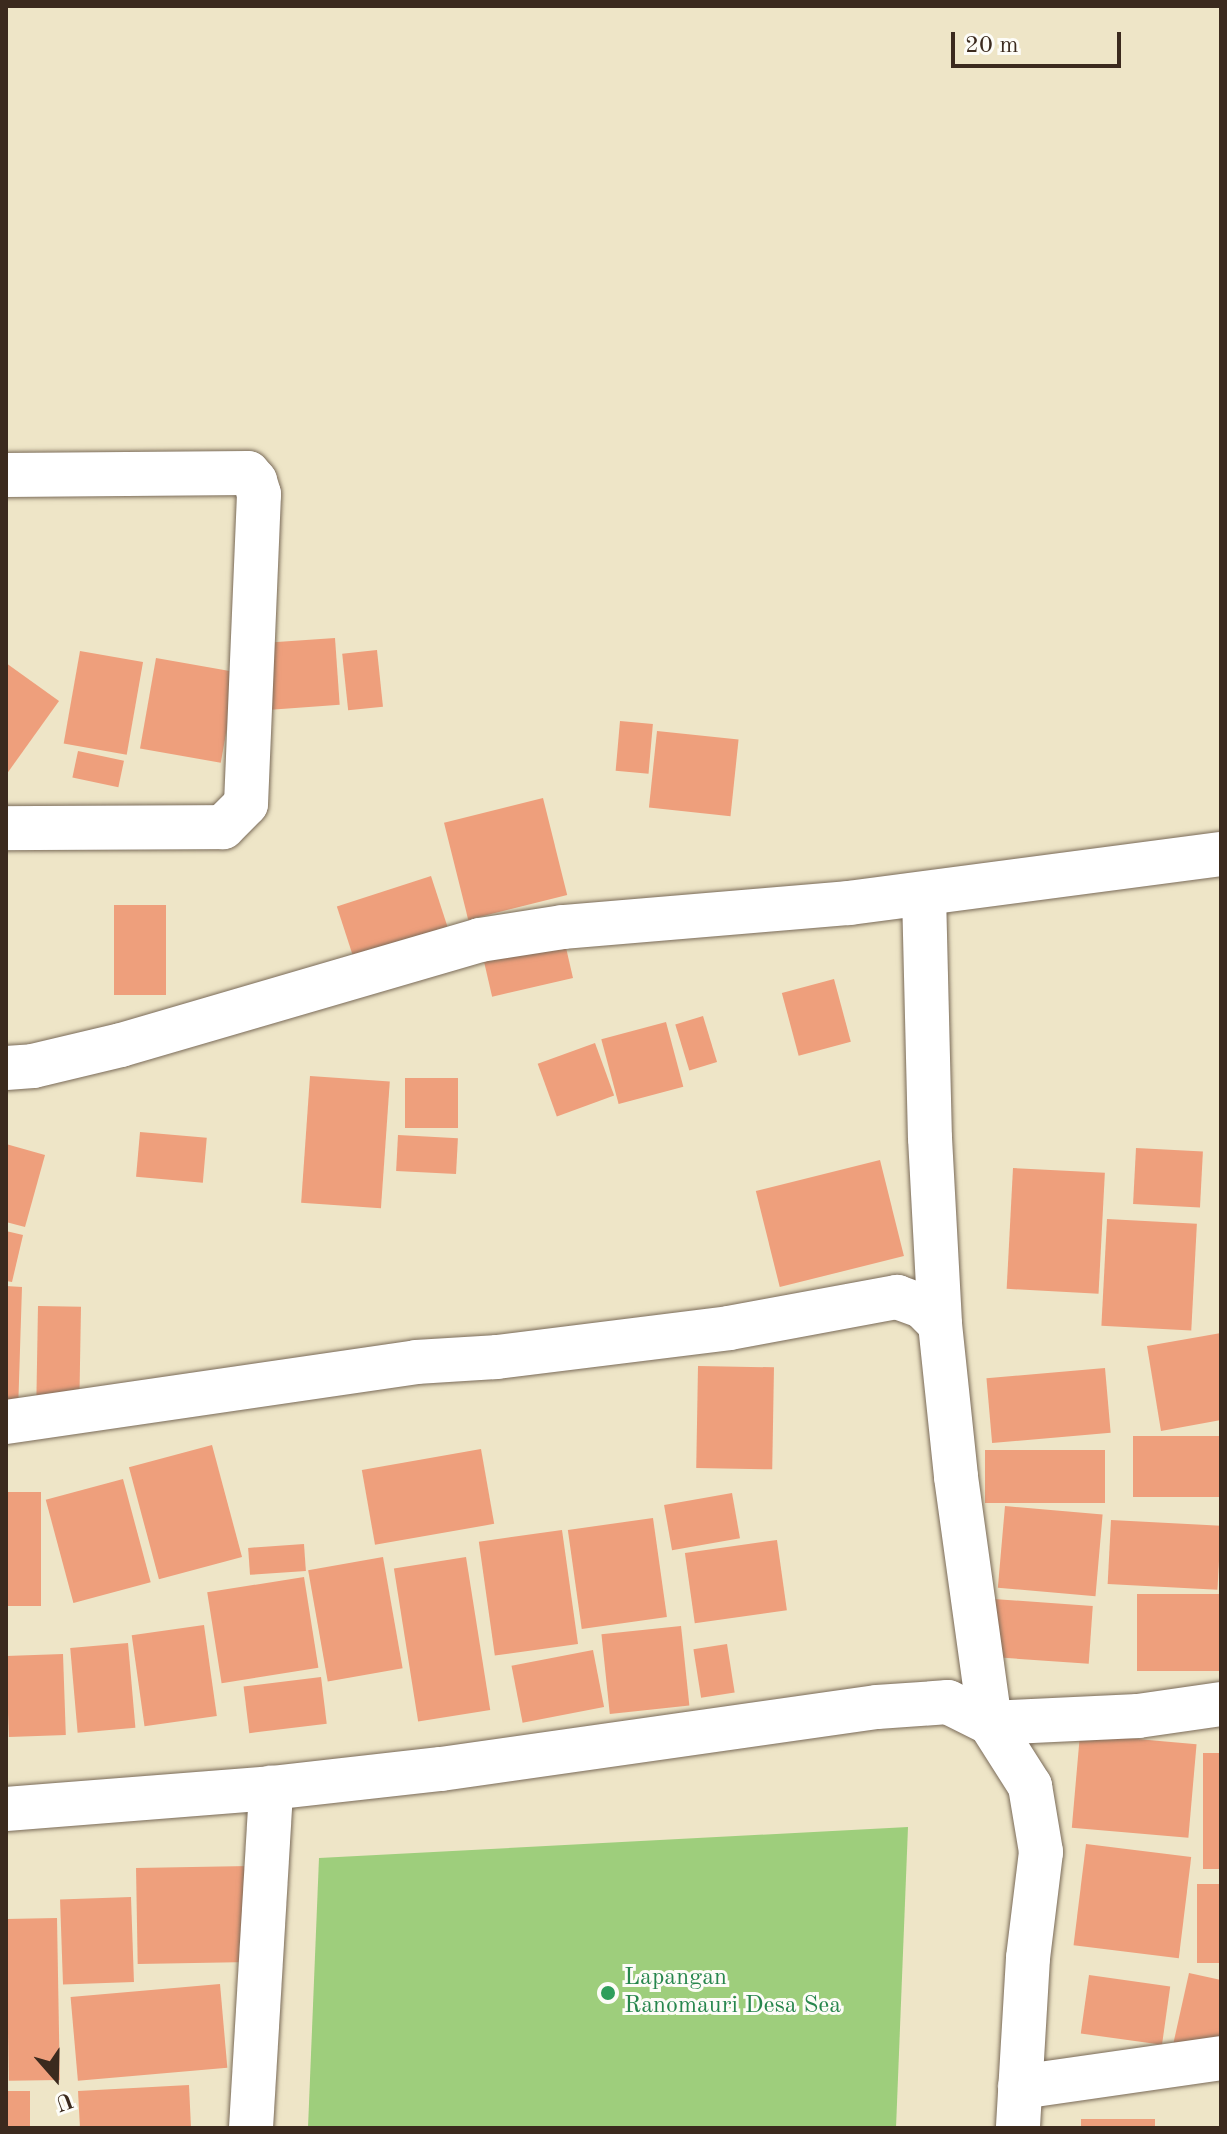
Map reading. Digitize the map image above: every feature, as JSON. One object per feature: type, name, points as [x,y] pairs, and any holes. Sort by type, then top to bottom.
[{"type":"street","points":[[6,475],[248,473],[255,481],[259,494],[246,804],[223,827],[6,828]]},
{"type":"street","points":[[6,1068],[33,1066],[121,1045],[480,940],[563,927],[924,894],[1221,854]]},
{"type":"street","points":[[924,894],[930,1138],[940,1324],[956,1477],[990,1723],[1030,1786],[1041,1852],[1028,1958],[1019,2108],[1221,2058]]},
{"type":"street","points":[[6,1422],[400,1364],[497,1357],[729,1328],[897,1297],[922,1306],[940,1324]]},
{"type":"street","points":[[6,1809],[271,1788],[441,1769],[877,1707],[948,1702],[990,1723],[1138,1716],[1221,1704]]},
{"type":"street","points":[[251,2128],[271,1788]]},
{"type":"green space","name":"Lapangan Ranomauri Desa Sea","points":[[908,1827],[896,2128],[308,2128],[319,1858]]},
{"type":"building","points":[[335,638],[340,705],[271,710],[266,643]]},
{"type":"building","points":[[377,650],[383,707],[348,710],[342,654]]},
{"type":"building","points":[[80,651],[143,662],[127,755],[64,744]]},
{"type":"building","points":[[156,658],[237,672],[221,763],[140,749]]},
{"type":"building","points":[[6,663],[59,701],[6,775]]},
{"type":"building","points":[[620,721],[653,724],[649,774],[616,771]]},
{"type":"building","points":[[657,731],[739,740],[731,816],[649,808]]},
{"type":"building","points":[[78,751],[124,761],[118,787],[72,777]]},
{"type":"building","points":[[543,798],[567,895],[468,920],[444,823]]},
{"type":"building","points":[[431,876],[451,939],[357,969],[337,907]]},
{"type":"building","points":[[114,905],[166,905],[166,995],[114,995]]},
{"type":"building","points":[[564,939],[573,978],[492,997],[483,958]]},
{"type":"building","points":[[834,979],[851,1042],[799,1056],[782,993]]},
{"type":"building","points":[[703,1016],[717,1062],[689,1070],[675,1024]]},
{"type":"building","points":[[666,1022],[683,1087],[619,1104],[601,1039]]},
{"type":"building","points":[[595,1043],[614,1096],[557,1116],[538,1064]]},
{"type":"building","points":[[310,1076],[390,1082],[381,1208],[301,1203]]},
{"type":"building","points":[[405,1078],[458,1078],[458,1128],[405,1128]]},
{"type":"building","points":[[140,1132],[207,1138],[203,1183],[136,1177]]},
{"type":"building","points":[[398,1135],[458,1138],[456,1174],[396,1171]]},
{"type":"building","points":[[6,1144],[45,1155],[25,1227],[6,1222]]},
{"type":"building","points":[[1136,1148],[1203,1152],[1200,1207],[1133,1204]]},
{"type":"building","points":[[880,1160],[904,1256],[780,1287],[756,1191]]},
{"type":"building","points":[[1013,1168],[1105,1173],[1099,1294],[1007,1289]]},
{"type":"building","points":[[1107,1219],[1197,1224],[1191,1331],[1101,1326]]},
{"type":"building","points":[[6,1231],[23,1235],[12,1282],[6,1281]]},
{"type":"building","points":[[6,1286],[22,1287],[18,1412],[6,1411]]},
{"type":"building","points":[[38,1306],[81,1307],[79,1401],[36,1400]]},
{"type":"building","points":[[1221,1333],[1221,1420],[1161,1431],[1147,1346]]},
{"type":"building","points":[[698,1366],[774,1367],[772,1469],[696,1468]]},
{"type":"building","points":[[1105,1368],[1111,1433],[992,1443],[986,1378]]},
{"type":"building","points":[[1133,1436],[1221,1436],[1221,1497],[1133,1497]]},
{"type":"building","points":[[212,1445],[242,1557],[159,1579],[129,1467]]},
{"type":"building","points":[[481,1449],[494,1524],[375,1545],[362,1470]]},
{"type":"building","points":[[985,1450],[1105,1450],[1105,1503],[985,1503]]},
{"type":"building","points":[[123,1479],[151,1582],[73,1603],[46,1500]]},
{"type":"building","points":[[6,1492],[41,1492],[41,1606],[6,1606]]},
{"type":"building","points":[[732,1493],[740,1538],[672,1550],[664,1505]]},
{"type":"building","points":[[1005,1506],[1103,1515],[1095,1596],[998,1588]]},
{"type":"building","points":[[653,1518],[667,1617],[582,1629],[568,1530]]},
{"type":"building","points":[[1111,1520],[1221,1526],[1217,1590],[1108,1584]]},
{"type":"building","points":[[562,1530],[578,1644],[495,1656],[479,1542]]},
{"type":"building","points":[[777,1540],[787,1610],[695,1623],[685,1553]]},
{"type":"building","points":[[304,1544],[306,1571],[250,1575],[248,1548]]},
{"type":"building","points":[[383,1557],[403,1668],[328,1681],[308,1570]]},
{"type":"building","points":[[466,1557],[490,1710],[418,1722],[394,1568]]},
{"type":"building","points":[[304,1577],[318,1668],[222,1683],[207,1592]]},
{"type":"building","points":[[1137,1594],[1221,1594],[1221,1671],[1137,1671]]},
{"type":"building","points":[[994,1599],[1093,1606],[1089,1664],[990,1657]]},
{"type":"building","points":[[204,1625],[217,1716],[145,1726],[132,1635]]},
{"type":"building","points":[[681,1626],[689,1706],[610,1714],[601,1634]]},
{"type":"building","points":[[128,1643],[135,1728],[78,1733],[70,1648]]},
{"type":"building","points":[[727,1644],[735,1692],[701,1698],[693,1649]]},
{"type":"building","points":[[593,1650],[604,1707],[523,1723],[512,1666]]},
{"type":"building","points":[[63,1654],[66,1735],[9,1737],[6,1656]]},
{"type":"building","points":[[321,1677],[327,1724],[249,1733],[244,1687]]},
{"type":"building","points":[[1080,1734],[1197,1744],[1188,1838],[1072,1828]]},
{"type":"building","points":[[1203,1753],[1221,1753],[1221,1869],[1203,1869]]},
{"type":"building","points":[[1086,1844],[1191,1857],[1179,1958],[1074,1945]]},
{"type":"building","points":[[249,1866],[251,1962],[138,1964],[136,1868]]},
{"type":"building","points":[[1197,1884],[1221,1884],[1221,1963],[1197,1963]]},
{"type":"building","points":[[131,1897],[134,1982],[63,1984],[60,1899]]},
{"type":"building","points":[[57,1918],[60,2080],[9,2081],[6,1919]]},
{"type":"building","points":[[1189,1973],[1221,1980],[1221,2046],[1173,2045]]},
{"type":"building","points":[[1089,1975],[1170,1986],[1162,2045],[1081,2033]]},
{"type":"building","points":[[220,1984],[227,2068],[78,2081],[71,1997]]},
{"type":"building","points":[[189,2085],[191,2128],[80,2128],[78,2091]]},
{"type":"building","points":[[6,2091],[30,2091],[30,2128],[6,2128]]},
{"type":"building","points":[[1081,2119],[1155,2119],[1155,2128],[1081,2128]]},
{"type":"place","name":"Lapangan Ranomauri Desa Sea","points":[[608,1993]]}]
